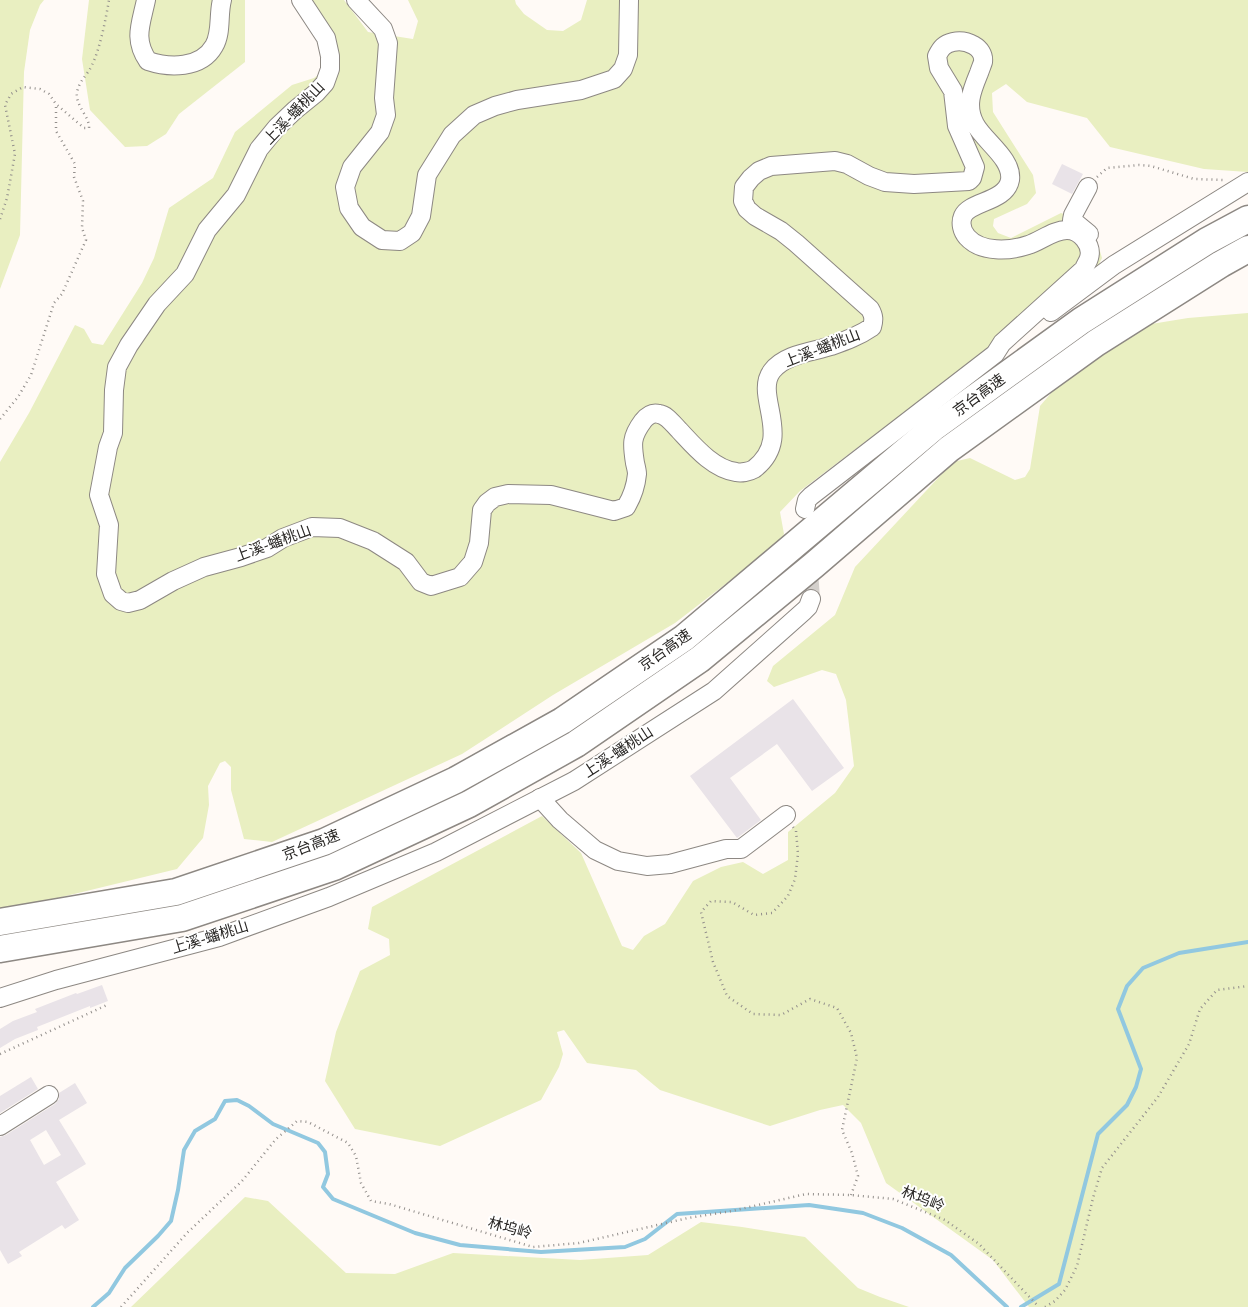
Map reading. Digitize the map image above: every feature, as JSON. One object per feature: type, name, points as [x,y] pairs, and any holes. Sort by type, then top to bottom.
[{"type":"highway","name":"京台高速","points":[[0,922],[176,892],[324,842],[456,780],[562,721],[684,638],[933,428],[1081,321],[1207,241],[1248,219]]},
{"type":"highway","name":"京台高速","points":[[0,949],[182,918],[334,867],[469,804],[576,744],[700,659],[949,449],[1096,343],[1248,249]]},
{"type":"street","points":[[146,0],[138,38],[141,51],[148,61],[166,66],[192,63],[204,57],[214,46],[218,33],[219,11],[222,0]]},
{"type":"street","name":"上溪-蟠桃山","points":[[301,0],[326,38],[330,56],[330,69],[325,83],[277,127],[260,149],[236,195],[207,230],[185,274],[157,304],[129,345],[117,367],[114,390],[113,433],[108,447],[99,496],[109,525],[106,574],[113,594],[121,601],[128,603],[140,600],[173,580],[204,567],[267,548],[283,538],[312,527],[340,528],[373,541],[406,562],[421,582],[431,586],[446,583],[460,577],[473,562],[479,543],[482,510],[495,497],[508,494],[550,495],[614,511],[626,506],[631,499],[637,473],[632,447],[634,435],[644,418],[652,413],[661,414],[668,419],[697,448],[719,466],[741,473],[752,470],[764,458],[771,447],[773,432],[767,389],[768,379],[772,371],[780,363],[794,357],[830,346],[865,332],[872,327],[874,315],[870,309],[796,243],[747,209],[743,201],[744,188],[759,171],[770,166],[835,161],[847,164],[884,182],[914,184],[969,181],[972,178],[975,167],[957,126],[953,91],[939,68],[937,56],[943,46],[955,41],[968,42],[977,46],[982,53],[983,62],[970,96],[970,109],[975,124],[1006,162],[1011,172],[1010,183],[1004,190],[996,197],[969,210],[964,215],[963,231],[976,244],[994,250],[1027,245],[1056,232],[1072,230],[1079,233],[1086,241],[1090,250],[1089,258],[1084,268]]},
{"type":"street","points":[[356,0],[383,29],[388,43],[384,98],[386,115],[380,132],[352,168],[345,187],[349,208],[362,226],[382,240],[400,241],[412,232],[422,216],[427,175],[452,135],[474,115],[495,106],[517,100],[581,90],[614,78],[623,69],[628,56],[629,0]]},
{"type":"street","points":[[805,509],[807,500],[811,496],[1114,265],[1246,183]]},
{"type":"street","points":[[995,354],[1002,343],[1084,268],[1096,254],[1095,243],[1090,235],[1072,220],[1088,188]]},
{"type":"street","name":"上溪-蟠桃山","points":[[0,998],[56,980],[219,936],[329,897],[436,852],[574,781],[714,691],[804,611],[811,599]]},
{"type":"street","points":[[540,798],[560,820],[595,850],[618,861],[647,866],[679,862],[726,849],[741,849],[786,815]]},
{"type":"street","points":[[0,1126],[49,1095]]},
{"type":"path","points":[[0,219],[7,198],[15,154],[5,106],[11,94],[23,87],[40,89],[49,94],[56,104],[84,128],[90,127],[82,112],[77,95],[80,81],[92,65],[107,14],[109,0]]},
{"type":"path","points":[[0,419],[18,397],[31,375],[54,303],[62,294],[86,240],[82,228],[82,201],[74,177],[75,164],[56,131],[56,104]]},
{"type":"path","points":[[1088,188],[1098,175],[1107,168],[1139,165],[1151,166],[1194,179],[1246,183]]},
{"type":"path","points":[[786,815],[796,831],[798,854],[795,879],[788,896],[772,913],[754,915],[732,902],[710,901],[701,912],[713,962],[727,996],[753,1014],[781,1015],[810,999],[837,1008],[851,1033],[856,1058],[842,1130],[852,1153],[858,1176],[851,1195]]},
{"type":"path","points":[[1045,1307],[1055,1301],[1065,1290],[1077,1266],[1102,1168],[1158,1097],[1189,1044],[1200,1010],[1217,990],[1248,986]]},
{"type":"path","points":[[0,1054],[107,1005]]},
{"type":"path","name":"林坞岭","points":[[120,1307],[148,1279],[187,1233],[242,1180],[276,1139],[297,1121],[308,1122],[348,1143],[356,1156],[361,1183],[371,1200],[533,1247],[579,1243],[806,1194],[851,1195],[893,1199],[945,1220],[979,1244],[1040,1307]]},
{"type":"green space","points":[[0,0],[44,0],[40,5],[30,30],[24,72],[20,235],[0,289]]},
{"type":"green space","points":[[89,0],[245,0],[245,62],[179,114],[166,134],[147,146],[125,147],[90,110],[82,59]]},
{"type":"green space","points":[[309,0],[344,0],[368,32],[413,39],[418,21],[408,0],[515,0],[524,14],[547,30],[563,31],[581,20],[587,0],[1248,0],[1248,172],[1204,169],[1110,147],[1087,118],[1027,102],[1006,84],[992,93],[993,112],[1033,175],[1036,193],[1027,204],[994,219],[993,226],[998,233],[1011,238],[1061,213],[1082,221],[1097,241],[1102,258],[1091,280],[996,343],[800,491],[780,512],[784,534],[780,542],[675,623],[553,695],[462,754],[272,842],[244,839],[231,790],[231,767],[225,761],[220,763],[208,786],[209,805],[203,838],[177,869],[0,912],[0,462],[29,413],[75,325],[84,329],[92,343],[103,345],[142,283],[154,258],[169,208],[213,178],[235,132],[292,85],[314,78],[322,72],[334,72]]},
{"type":"green space","points":[[1248,313],[1248,1307],[1029,1307],[993,1260],[886,1183],[861,1123],[843,1105],[820,1110],[770,1126],[660,1090],[636,1070],[587,1063],[564,1030],[557,1032],[563,1054],[559,1067],[541,1100],[440,1146],[355,1129],[325,1081],[336,1032],[360,971],[390,955],[389,939],[368,929],[372,907],[542,816],[581,853],[622,946],[633,950],[644,936],[665,924],[693,881],[721,867],[743,862],[763,874],[788,860],[788,832],[835,793],[854,766],[846,700],[836,674],[822,670],[774,687],[767,681],[773,666],[835,615],[855,567],[953,462],[970,458],[1015,480],[1025,477],[1030,469],[1040,406],[1070,371],[1139,326],[1188,318]]},
{"type":"green space","points":[[245,1197],[268,1201],[346,1273],[395,1274],[453,1253],[580,1260],[648,1255],[701,1222],[805,1237],[858,1288],[909,1307],[131,1307]]},
{"type":"building","points":[[1062,164],[1083,174],[1072,194],[1052,184]]},
{"type":"building","points":[[793,699],[844,768],[812,791],[777,744],[730,778],[761,820],[737,838],[690,776]]},
{"type":"building","points":[[102,985],[108,1001],[37,1027],[38,1030],[15,1039],[0,1048],[0,1029],[13,1021],[37,1012],[35,1009]]},
{"type":"building","points":[[31,1077],[38,1089],[0,1113],[0,1096]]},
{"type":"building","points":[[75,1083],[87,1103],[59,1120],[86,1164],[56,1182],[79,1220],[65,1229],[62,1225],[19,1252],[22,1256],[8,1264],[0,1250],[0,1137],[55,1104],[59,1099],[59,1093]],"holes":[[[46,1130],[61,1155],[44,1165],[30,1140]]]},
{"type":"waterway","points":[[1021,1307],[1059,1284],[1098,1134],[1127,1105],[1136,1087],[1141,1069],[1118,1009],[1127,986],[1143,968],[1179,953],[1248,942]]},
{"type":"waterway","points":[[93,1307],[109,1293],[125,1268],[171,1221],[184,1150],[195,1131],[215,1119],[225,1101],[237,1100],[249,1106],[273,1124],[318,1143],[325,1152],[328,1174],[323,1187],[333,1199],[415,1233],[460,1245],[541,1252],[625,1247],[645,1239],[677,1214],[809,1205],[863,1213],[902,1228],[951,1255],[1007,1307]]},
{"type":"tunnel","points":[[806,527],[811,599]]}]
